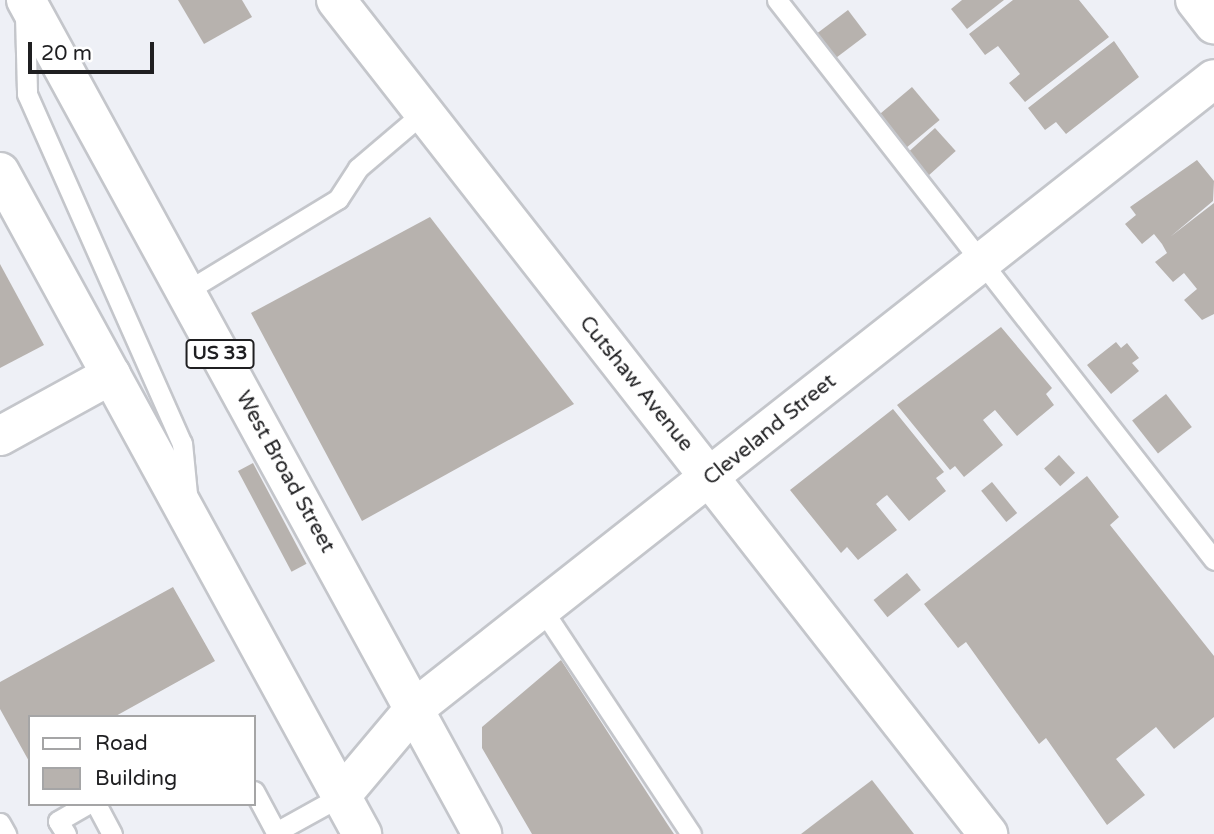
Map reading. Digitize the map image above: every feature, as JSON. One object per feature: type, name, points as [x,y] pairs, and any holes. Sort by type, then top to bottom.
[{"type":"street","name":"West Broad Street","points":[[25,0],[482,834]]},
{"type":"street","name":"Cutshaw Avenue","points":[[336,0],[988,834]]},
{"type":"street","points":[[1195,0],[1214,24]]},
{"type":"street","name":"Cleveland Street","points":[[341,796],[414,709],[711,478],[1214,79]]},
{"type":"street","points":[[0,172],[362,834]]},
{"type":"street","points":[[0,436],[111,375]]},
{"type":"lane","points":[[25,0],[27,94],[182,443],[189,520]]},
{"type":"lane","points":[[777,0],[1214,560]]},
{"type":"lane","points":[[186,292],[338,199],[358,168],[424,112]]},
{"type":"lane","points":[[542,609],[691,834]]},
{"type":"lane","points":[[256,796],[276,832],[341,796]]},
{"type":"lane","points":[[66,834],[58,821],[84,806]]},
{"type":"lane","points":[[97,806],[112,834]]},
{"type":"lane","points":[[0,823],[6,834]]},
{"type":"building","points":[[178,0],[242,0],[252,17],[204,44]]},
{"type":"building","points":[[962,0],[1004,0],[967,29],[951,9]]},
{"type":"building","points":[[1013,0],[1079,0],[1109,37],[1025,102],[1009,83],[1020,74],[998,46],[985,55],[969,34]]},
{"type":"building","points":[[848,10],[867,35],[836,58],[817,33]]},
{"type":"building","points":[[1114,41],[1139,77],[1066,134],[1056,122],[1045,130],[1028,108]]},
{"type":"building","points":[[912,87],[940,120],[905,149],[878,116]]},
{"type":"building","points":[[935,128],[956,151],[928,176],[907,153]]},
{"type":"building","points":[[1197,160],[1214,181],[1213,201],[1170,237],[1214,203],[1214,314],[1202,320],[1184,300],[1197,289],[1184,273],[1173,282],[1155,262],[1167,253],[1154,234],[1142,244],[1125,224],[1136,215],[1130,207]]},
{"type":"building","points":[[430,217],[574,404],[362,521],[251,313]]},
{"type":"building","points":[[0,264],[44,345],[0,368]]},
{"type":"building","points":[[1001,327],[1052,388],[1046,394],[1054,405],[1017,436],[995,410],[983,420],[1003,445],[964,477],[955,466],[950,470],[897,405]]},
{"type":"building","points":[[1116,342],[1121,348],[1127,343],[1139,358],[1132,363],[1139,371],[1111,394],[1087,365]]},
{"type":"building","points":[[1166,394],[1192,427],[1158,454],[1132,420]]},
{"type":"building","points":[[893,409],[944,472],[936,478],[946,491],[909,521],[887,495],[883,498],[876,504],[897,530],[858,560],[847,547],[841,553],[790,490]]},
{"type":"building","points":[[1059,455],[1075,473],[1060,486],[1044,468]]},
{"type":"building","points":[[253,463],[307,564],[292,572],[238,471]]},
{"type":"building","points":[[1087,476],[1119,517],[1110,525],[1214,656],[1214,717],[1174,749],[1156,727],[1116,759],[1145,795],[1107,825],[1046,738],[1039,744],[966,642],[958,648],[924,604]]},
{"type":"building","points":[[992,482],[1017,513],[1006,522],[981,491]]},
{"type":"building","points":[[907,573],[921,590],[887,617],[874,600]]},
{"type":"building","points":[[173,587],[215,661],[118,715],[28,715],[28,759],[0,709],[0,682]]},
{"type":"building","points":[[561,660],[674,834],[532,834],[482,748],[482,727]]},
{"type":"building","points":[[872,780],[914,834],[801,834],[818,821]]}]
